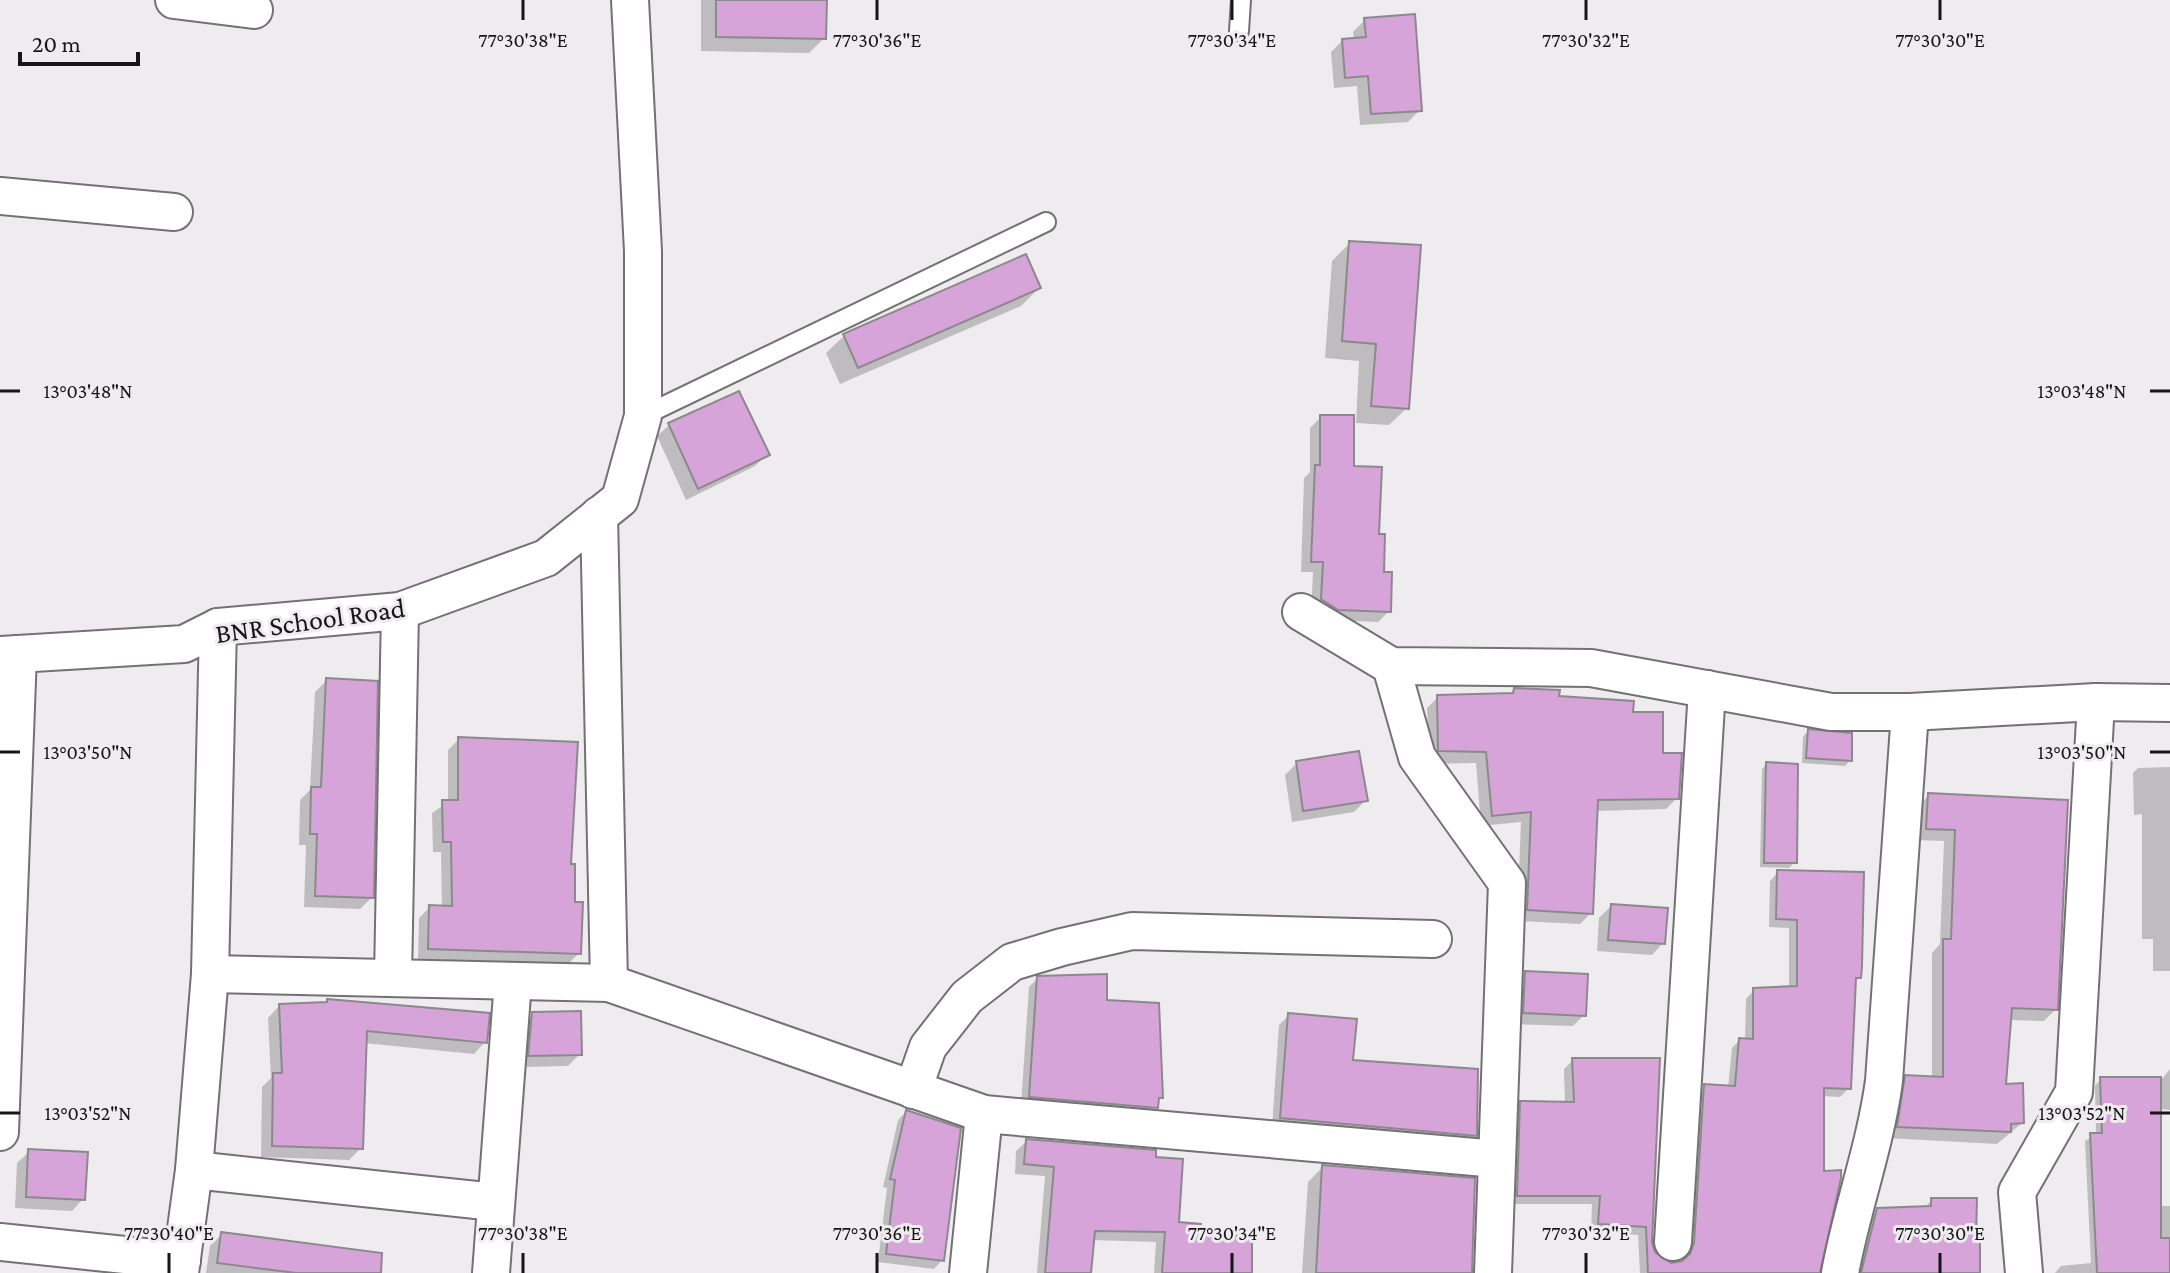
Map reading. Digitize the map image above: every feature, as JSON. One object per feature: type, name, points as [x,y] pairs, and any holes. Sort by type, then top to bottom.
[{"type":"street","points":[[174,0],[254,10]]},
{"type":"street","name":"BNR School Road","points":[[9,654],[184,644],[218,627],[400,611],[546,558],[620,499],[643,416],[643,251],[630,0]]},
{"type":"street","points":[[0,196],[174,212]]},
{"type":"street","points":[[599,515],[609,983]]},
{"type":"street","points":[[393,978],[400,611]]},
{"type":"street","points":[[1301,612],[1391,666],[1591,668],[1831,712],[1910,712],[2096,702],[2170,703]]},
{"type":"street","points":[[0,1242],[181,1267],[194,1170],[210,974],[218,627]]},
{"type":"street","points":[[0,1132],[9,654]]},
{"type":"street","points":[[1391,666],[1417,757],[1507,883],[1493,1273]]},
{"type":"street","points":[[1673,1242],[1707,689]]},
{"type":"street","points":[[2024,1273],[2017,1192],[2074,1092],[2096,702]]},
{"type":"street","points":[[1840,1273],[1850,1215],[1877,1129],[1884,1081],[1910,712]]},
{"type":"street","points":[[913,1090],[928,1047],[967,997],[1012,962],[1062,947],[1132,931],[1433,939]]},
{"type":"street","points":[[210,974],[609,983],[984,1114],[1497,1159]]},
{"type":"street","points":[[491,1273],[513,981]]},
{"type":"street","points":[[968,1273],[984,1114]]},
{"type":"street","points":[[194,1170],[495,1202]]},
{"type":"lane","points":[[1239,31],[1241,0]]},
{"type":"lane","points":[[643,416],[1046,222]]},
{"type":"building","points":[[716,0],[827,0],[826,39],[716,37]]},
{"type":"building","points":[[1415,14],[1422,111],[1371,114],[1368,76],[1345,78],[1342,39],[1366,37],[1364,18]]},
{"type":"building","points":[[1349,241],[1421,245],[1409,409],[1371,406],[1376,344],[1342,341]]},
{"type":"building","points":[[1026,254],[1041,288],[858,368],[843,334]]},
{"type":"building","points":[[739,391],[770,455],[698,489],[668,423]]},
{"type":"building","points":[[1320,415],[1354,415],[1354,466],[1382,467],[1379,534],[1385,534],[1384,572],[1392,572],[1391,612],[1338,610],[1321,599],[1323,562],[1311,562],[1315,465],[1320,465]]},
{"type":"building","points":[[326,678],[378,681],[374,898],[315,896],[317,834],[310,834],[311,787],[321,787]]},
{"type":"building","points":[[1514,688],[1560,690],[1559,696],[1634,701],[1633,712],[1663,712],[1663,753],[1682,753],[1679,799],[1598,800],[1593,914],[1527,910],[1531,812],[1492,816],[1486,752],[1438,751],[1437,695],[1513,693]]},
{"type":"building","points":[[1808,729],[1852,733],[1852,761],[1806,758]]},
{"type":"building","points":[[458,737],[578,742],[571,864],[575,864],[575,902],[583,902],[581,954],[428,949],[429,905],[452,906],[451,842],[443,842],[442,800],[458,800]]},
{"type":"building","points":[[1359,751],[1368,801],[1303,811],[1296,761]]},
{"type":"building","points":[[1766,762],[1798,764],[1797,863],[1764,863]]},
{"type":"building","points":[[1928,793],[2068,800],[2058,1010],[2012,1008],[2006,1084],[2023,1083],[2024,1123],[2011,1124],[2011,1132],[1897,1127],[1905,1075],[1943,1077],[1943,939],[1951,939],[1955,830],[1926,829]]},
{"type":"building","points":[[1777,870],[1864,872],[1862,966],[1861,978],[1856,978],[1851,1089],[1824,1088],[1824,1171],[1841,1170],[1841,1178],[1820,1273],[1648,1273],[1646,1227],[1598,1224],[1600,1196],[1517,1196],[1520,1101],[1574,1102],[1572,1058],[1660,1058],[1652,1242],[1655,1252],[1671,1263],[1682,1261],[1690,1254],[1694,1243],[1704,1084],[1735,1086],[1739,1038],[1753,1039],[1753,988],[1797,986],[1797,920],[1776,919]]},
{"type":"building","points":[[1611,904],[1668,908],[1665,944],[1608,940]]},
{"type":"building","points":[[1525,971],[1588,974],[1586,1016],[1523,1013]]},
{"type":"building","points":[[1107,974],[1107,1000],[1159,1003],[1163,1098],[1159,1098],[1158,1108],[1029,1097],[1037,976]]},
{"type":"building","points":[[327,999],[490,1013],[487,1043],[367,1031],[363,1149],[272,1146],[273,1073],[282,1073],[279,1004],[327,1002]]},
{"type":"building","points":[[581,1011],[582,1055],[528,1056],[532,1012]]},
{"type":"building","points":[[1288,1013],[1357,1019],[1353,1060],[1478,1069],[1477,1136],[1280,1118]]},
{"type":"building","points":[[2100,1077],[2161,1077],[2161,1238],[2170,1238],[2170,1273],[2097,1273],[2090,1133],[2102,1133]]},
{"type":"building","points":[[906,1110],[961,1128],[944,1261],[886,1254],[895,1180],[890,1179]]},
{"type":"building","points":[[1026,1139],[1156,1150],[1156,1157],[1183,1159],[1179,1222],[1201,1224],[1200,1235],[1252,1236],[1252,1273],[1162,1273],[1165,1232],[1095,1231],[1091,1273],[1045,1273],[1054,1167],[1024,1164]]},
{"type":"building","points":[[28,1149],[88,1152],[85,1200],[26,1197]]},
{"type":"building","points":[[1322,1165],[1475,1178],[1472,1273],[1316,1273]]},
{"type":"building","points":[[1931,1198],[1977,1198],[1976,1240],[1980,1240],[1980,1273],[1861,1273],[1877,1208],[1931,1206]]},
{"type":"building","points":[[221,1232],[382,1253],[381,1273],[296,1273],[217,1263]]}]
